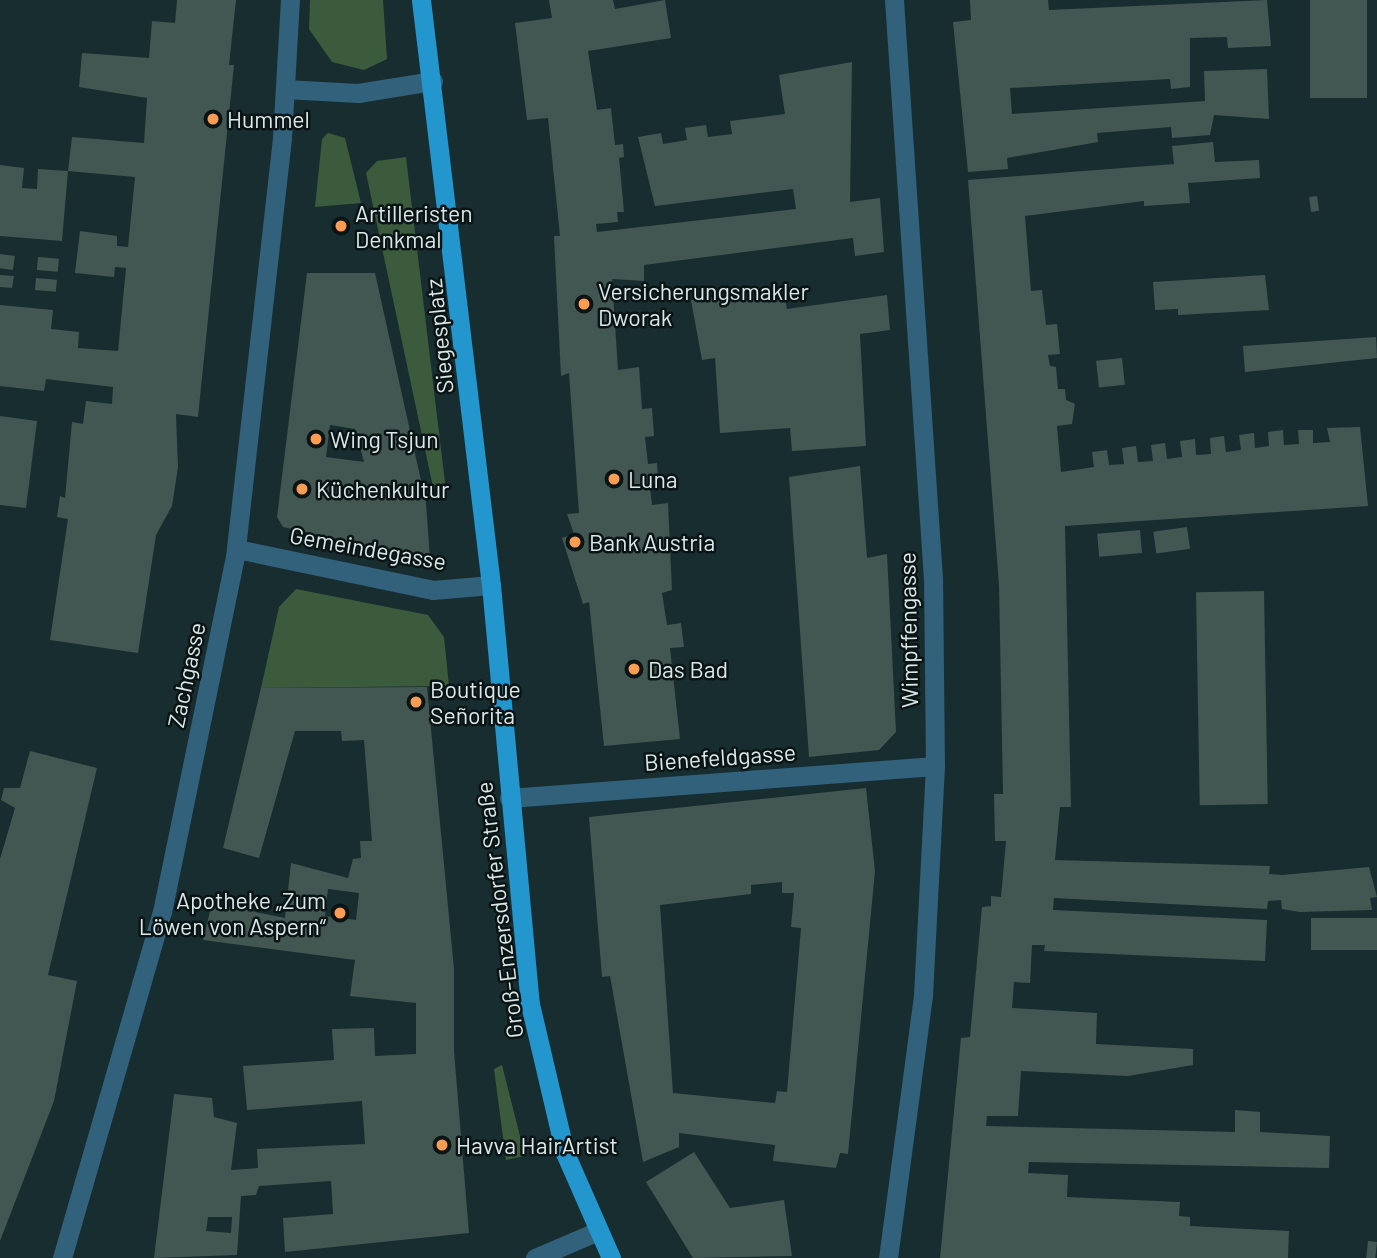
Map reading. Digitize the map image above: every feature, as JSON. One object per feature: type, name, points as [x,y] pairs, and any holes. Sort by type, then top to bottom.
[{"type":"main road","name":"Siegesplatz","points":[[421,0],[433,81],[491,585]]},
{"type":"main road","name":"Groß-Enzersdorfer Straße","points":[[491,585],[530,1004],[565,1153],[596,1232],[611,1258]]},
{"type":"street","points":[[290,0],[285,89],[358,93],[433,81]]},
{"type":"street","name":"Wimpffengasse","points":[[888,1258],[923,995],[935,766],[933,579],[894,0]]},
{"type":"street","name":"Zachgasse","points":[[62,1258],[162,912],[237,549],[285,89]]},
{"type":"street","name":"Gemeindegasse","points":[[237,549],[433,590],[491,585]]},
{"type":"street","name":"Bienefeldgasse","points":[[509,798],[935,766]]},
{"type":"street","points":[[535,1258],[596,1232]]},
{"type":"green space","points":[[310,0],[383,0],[387,59],[364,70],[332,62],[309,29]]},
{"type":"green space","points":[[328,133],[345,138],[361,203],[315,207],[322,139]]},
{"type":"green space","points":[[406,157],[446,491],[433,487],[366,173],[377,161]]},
{"type":"green space","points":[[296,589],[428,615],[444,637],[449,686],[261,688],[279,607]]},
{"type":"green space","points":[[502,1065],[525,1156],[506,1160],[494,1069]]},
{"type":"building","points":[[177,0],[236,0],[229,65],[234,65],[198,417],[176,414],[178,467],[172,506],[156,535],[138,653],[50,640],[68,519],[57,517],[60,496],[65,498],[72,422],[83,424],[86,401],[112,404],[113,387],[46,379],[44,391],[0,386],[0,305],[53,310],[51,329],[79,332],[78,348],[118,351],[126,268],[115,267],[114,277],[75,273],[80,231],[117,236],[117,246],[128,247],[135,177],[68,171],[72,137],[144,143],[147,98],[79,87],[82,53],[149,58],[152,21],[175,23]]},
{"type":"building","points":[[549,0],[613,0],[615,9],[665,0],[671,38],[588,51],[597,110],[611,108],[615,145],[623,144],[624,157],[619,158],[624,212],[617,212],[618,222],[596,224],[597,232],[796,209],[793,189],[655,206],[638,137],[661,133],[663,144],[687,140],[685,128],[706,125],[708,137],[732,134],[730,121],[785,114],[779,75],[852,62],[850,202],[880,198],[884,252],[855,256],[853,238],[644,265],[644,281],[612,279],[618,370],[639,367],[642,409],[652,408],[654,436],[645,437],[648,464],[657,463],[658,478],[649,479],[652,505],[668,503],[672,590],[662,593],[667,625],[681,623],[684,647],[670,648],[680,739],[604,746],[589,602],[583,604],[562,538],[574,534],[567,514],[579,513],[569,373],[561,376],[554,236],[560,236],[548,118],[527,120],[515,23],[552,18]]},
{"type":"building","points":[[970,0],[1048,0],[1049,10],[1267,0],[1271,46],[1228,48],[1227,37],[1190,38],[1190,87],[1171,89],[1170,79],[1010,88],[1012,114],[1205,101],[1204,71],[1267,69],[1269,119],[1214,115],[1210,135],[1172,138],[1171,127],[1097,133],[1098,142],[1007,158],[1008,169],[968,172],[953,22],[971,20]]},
{"type":"building","points":[[1310,0],[1367,0],[1367,98],[1310,98]]},
{"type":"building","points":[[1213,142],[1215,162],[1259,160],[1260,178],[1188,183],[1190,203],[1144,206],[1144,201],[1025,216],[1031,291],[1042,290],[1046,325],[1057,324],[1060,354],[1048,355],[1050,366],[1056,367],[1058,389],[1065,389],[1066,400],[1075,404],[1072,424],[1057,426],[1061,472],[1094,467],[1092,452],[1107,450],[1109,465],[1124,464],[1122,448],[1136,446],[1138,462],[1153,461],[1151,445],[1165,443],[1167,459],[1182,457],[1180,441],[1195,439],[1196,455],[1211,454],[1210,438],[1224,436],[1226,452],[1241,450],[1239,435],[1254,433],[1255,448],[1269,446],[1268,432],[1283,430],[1284,445],[1299,444],[1298,430],[1313,430],[1313,443],[1330,442],[1327,428],[1360,427],[1368,506],[1065,526],[1071,807],[1060,807],[1055,860],[1270,866],[1269,874],[1282,875],[1369,867],[1377,897],[1370,898],[1372,910],[1300,912],[1282,909],[1281,900],[1268,901],[1267,909],[1054,898],[1053,910],[1267,920],[1265,961],[1044,951],[1045,945],[1032,945],[1030,983],[1014,982],[1012,1008],[1097,1013],[1096,1044],[1193,1049],[1193,1065],[1128,1076],[1021,1071],[1018,1116],[987,1116],[986,1126],[1235,1132],[1235,1110],[1260,1112],[1260,1132],[1330,1136],[1329,1168],[1029,1162],[1028,1173],[1068,1175],[1067,1197],[1180,1202],[1179,1216],[1190,1217],[1190,1226],[1289,1231],[1288,1258],[940,1258],[961,1038],[970,1037],[982,907],[991,906],[991,896],[1001,897],[1006,841],[995,841],[994,794],[1003,794],[999,585],[968,180],[1174,164],[1172,146]]},
{"type":"building","points":[[0,165],[24,168],[22,188],[37,189],[38,169],[68,171],[62,241],[0,236]]},
{"type":"building","points":[[1317,196],[1319,211],[1311,212],[1309,197]]},
{"type":"building","points":[[0,254],[15,256],[13,270],[0,268]]},
{"type":"building","points":[[38,257],[59,259],[58,272],[37,270]]},
{"type":"building","points":[[307,273],[375,273],[426,503],[430,559],[283,527],[277,517]],"holes":[[[330,425],[355,429],[364,462],[326,457]]]},
{"type":"building","points":[[0,275],[14,276],[12,288],[0,287]]},
{"type":"building","points":[[1265,275],[1269,310],[1178,315],[1178,309],[1155,310],[1153,282]]},
{"type":"building","points":[[36,278],[57,280],[56,292],[35,290]]},
{"type":"building","points":[[783,288],[787,309],[887,295],[890,330],[860,334],[866,446],[792,451],[790,428],[720,433],[715,358],[702,360],[691,300]]},
{"type":"building","points":[[1376,337],[1377,358],[1245,372],[1243,346]]},
{"type":"building","points":[[1122,358],[1125,385],[1099,388],[1096,361]]},
{"type":"building","points":[[0,416],[37,421],[26,508],[0,505]]},
{"type":"building","points":[[860,466],[867,558],[887,554],[896,732],[879,750],[809,757],[789,477]]},
{"type":"building","points":[[1187,527],[1190,549],[1156,554],[1153,532]]},
{"type":"building","points":[[1140,530],[1142,553],[1099,557],[1097,534]]},
{"type":"building","points":[[1264,591],[1268,804],[1200,805],[1196,592]]},
{"type":"building","points":[[427,687],[454,969],[454,1051],[469,1233],[285,1252],[283,1218],[333,1214],[331,1181],[259,1186],[256,1195],[241,1196],[237,1255],[154,1258],[174,1094],[212,1098],[214,1117],[237,1123],[231,1170],[258,1168],[257,1149],[365,1144],[362,1101],[247,1110],[243,1066],[334,1060],[332,1029],[374,1028],[375,1056],[416,1054],[416,1003],[350,996],[355,960],[203,940],[212,903],[285,918],[291,863],[348,878],[353,859],[361,858],[360,841],[372,841],[364,740],[342,741],[341,731],[295,731],[259,858],[223,848],[261,688]],"holes":[[[328,889],[359,893],[356,920],[325,916]],[[208,1217],[232,1217],[231,1233],[206,1231]]]},
{"type":"building","points":[[30,751],[97,768],[48,975],[77,981],[54,1101],[0,1241],[0,859],[15,808],[1,800],[4,788],[20,788]]},
{"type":"building","points":[[866,788],[875,871],[848,1154],[840,1153],[836,1168],[773,1161],[775,1145],[679,1133],[679,1147],[643,1162],[610,976],[602,977],[589,817]],"holes":[[[782,882],[782,893],[794,893],[791,927],[801,928],[787,1092],[777,1091],[775,1103],[673,1093],[660,905],[751,894],[751,885]]]},
{"type":"building","points":[[1311,918],[1377,918],[1377,950],[1311,950]]},
{"type":"building","points":[[694,1152],[730,1208],[784,1200],[792,1256],[693,1258],[646,1182]]},
{"type":"building","points":[[1368,1241],[1377,1242],[1375,1258],[1366,1258]]},
{"type":"place","name":"Hummel","points":[[213,119]]},
{"type":"place","name":"Artilleristen Denkmal","points":[[341,226]]},
{"type":"place","name":"Versicherungsmakler Dworak","points":[[584,304]]},
{"type":"place","name":"Wing Tsjun","points":[[316,439]]},
{"type":"place","name":"Luna","points":[[614,479]]},
{"type":"place","name":"Küchenkultur","points":[[302,489]]},
{"type":"place","name":"Bank Austria","points":[[575,542]]},
{"type":"place","name":"Das Bad","points":[[634,669]]},
{"type":"place","name":"Boutique Señorita","points":[[416,702]]},
{"type":"place","name":"Apotheke „Zum Löwen von Aspern“","points":[[340,913]]},
{"type":"place","name":"Havva HairArtist","points":[[442,1145]]}]
